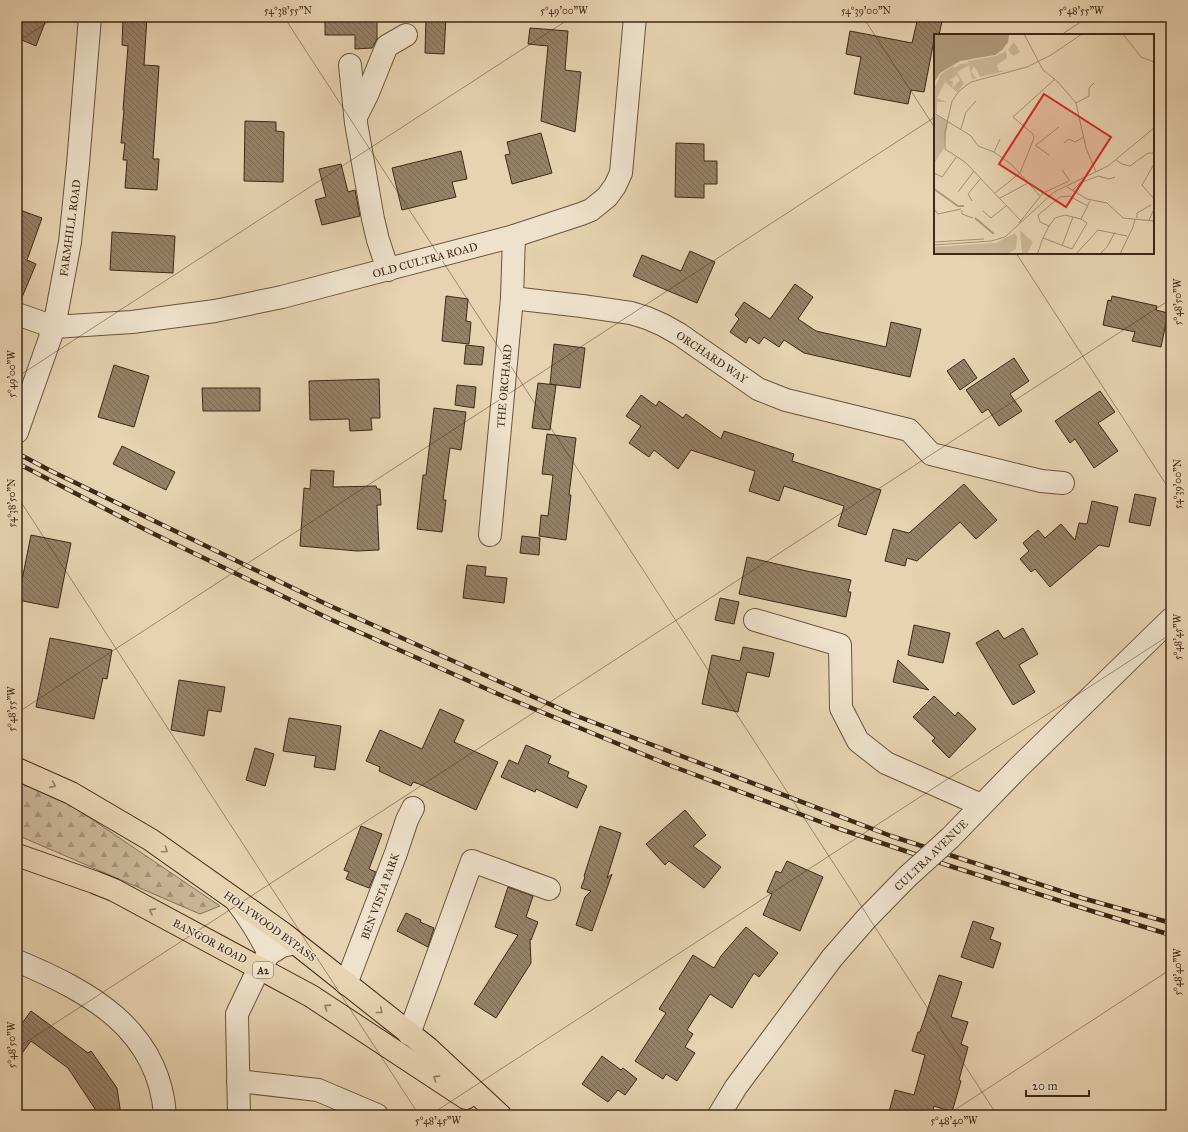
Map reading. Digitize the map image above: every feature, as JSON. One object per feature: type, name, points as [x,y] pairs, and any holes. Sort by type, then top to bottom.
[{"type":"highway","name":"HOLYWOOD BYPASS","points":[[17,769],[71,793],[151,840],[235,900],[295,943],[428,1048],[500,1115]]},
{"type":"highway","name":"BANGOR ROAD","points":[[17,855],[114,890],[264,961],[311,996],[492,1115]]},
{"type":"street","name":"FARMHILL ROAD","points":[[17,432],[54,327],[70,242],[90,17]]},
{"type":"street","name":"OLD CULTRA ROAD","points":[[54,327],[132,322],[215,311],[282,297],[514,236],[591,210],[607,197],[621,174],[635,17]]},
{"type":"street","points":[[356,117],[388,46],[406,35]]},
{"type":"street","points":[[350,66],[356,117],[373,219],[388,270]]},
{"type":"street","name":"THE ORCHARD","points":[[490,535],[512,298],[514,236]]},
{"type":"street","name":"ORCHARD WAY","points":[[512,298],[631,313],[647,318],[679,334],[758,389],[786,400],[909,430],[930,454],[1041,481],[1063,483]]},
{"type":"street","points":[[17,314],[54,327]]},
{"type":"street","points":[[755,620],[840,645],[841,708],[858,741],[886,763],[981,805]]},
{"type":"street","name":"CULTRA AVENUE","points":[[719,1115],[736,1087],[832,958],[866,919],[907,877],[950,838],[981,805],[1171,620]]},
{"type":"street","name":"BEN VISTA PARK","points":[[346,984],[407,820],[413,808]]},
{"type":"street","points":[[409,1034],[472,861],[549,889]]},
{"type":"street","points":[[235,900],[250,918],[262,939],[264,961]]},
{"type":"street","points":[[239,1115],[237,1014],[264,961],[282,946],[295,943]]},
{"type":"street","points":[[17,961],[69,984],[123,1024],[137,1038],[154,1067],[160,1083],[163,1094],[165,1115]]},
{"type":"street","points":[[238,1081],[318,1090],[377,1115]]},
{"type":"green space","points":[[17,780],[59,797],[220,906],[200,914],[17,835]]},
{"type":"building","points":[[17,17],[47,17],[36,46],[17,38]]},
{"type":"building","points":[[123,17],[147,17],[144,65],[159,66],[153,159],[159,159],[157,190],[125,188],[127,160],[123,160],[125,143],[121,143],[128,46],[122,45]]},
{"type":"building","points":[[325,17],[377,17],[377,39],[372,48],[355,49],[355,35],[325,35]]},
{"type":"building","points":[[426,17],[446,17],[444,54],[425,53]]},
{"type":"building","points":[[918,17],[943,17],[939,34],[934,34],[924,92],[911,90],[908,104],[854,94],[861,57],[846,54],[850,31],[912,43]]},
{"type":"building","points":[[530,28],[568,31],[565,70],[581,72],[575,132],[541,121],[548,46],[528,44]]},
{"type":"building","points":[[245,121],[276,122],[276,131],[284,132],[283,182],[244,181]]},
{"type":"building","points":[[541,133],[552,173],[512,184],[505,155],[510,154],[507,142]]},
{"type":"building","points":[[676,143],[704,144],[704,161],[717,161],[717,184],[704,184],[704,198],[675,197]]},
{"type":"building","points":[[461,151],[467,179],[452,182],[456,197],[402,210],[392,168]]},
{"type":"building","points":[[341,164],[348,192],[355,190],[360,216],[322,225],[315,200],[326,197],[319,169]]},
{"type":"building","points":[[17,209],[42,218],[27,260],[36,264],[20,302],[17,302]]},
{"type":"building","points":[[112,232],[175,236],[173,273],[110,270]]},
{"type":"building","points":[[690,251],[715,262],[697,303],[633,276],[642,255],[681,271]]},
{"type":"building","points":[[795,284],[813,297],[798,319],[816,331],[886,347],[891,322],[921,329],[910,377],[804,353],[784,340],[779,347],[764,337],[759,344],[749,337],[746,343],[730,332],[739,319],[735,315],[744,302],[770,319]]},
{"type":"building","points":[[446,296],[468,299],[466,321],[471,322],[469,344],[442,341]]},
{"type":"building","points":[[1112,296],[1157,306],[1156,310],[1168,313],[1161,347],[1132,341],[1135,332],[1103,325],[1108,300],[1111,301]]},
{"type":"building","points":[[554,344],[585,348],[580,388],[550,384]]},
{"type":"building","points":[[466,345],[484,347],[482,365],[464,364]]},
{"type":"building","points":[[1014,358],[1029,381],[1010,394],[1022,411],[999,426],[988,409],[982,413],[966,390]]},
{"type":"building","points":[[964,359],[977,378],[960,390],[947,371]]},
{"type":"building","points":[[114,365],[149,376],[134,427],[98,417]]},
{"type":"building","points":[[379,379],[380,418],[371,418],[372,430],[350,431],[349,419],[310,420],[309,381]]},
{"type":"building","points":[[538,383],[556,385],[550,430],[532,428]]},
{"type":"building","points":[[457,385],[476,387],[474,408],[455,405]]},
{"type":"building","points":[[202,388],[260,388],[260,411],[203,411]]},
{"type":"building","points":[[1100,391],[1115,412],[1098,423],[1118,451],[1094,468],[1075,439],[1070,443],[1055,421]]},
{"type":"building","points":[[641,395],[656,406],[659,401],[683,418],[686,414],[721,439],[724,431],[794,454],[792,461],[881,490],[866,535],[838,526],[844,506],[784,486],[779,501],[749,491],[755,471],[691,450],[678,469],[654,450],[649,457],[629,443],[641,426],[626,416]]},
{"type":"building","points":[[434,408],[466,412],[461,450],[450,448],[443,500],[446,500],[442,532],[417,529],[423,475],[426,475]]},
{"type":"building","points":[[547,434],[576,438],[569,495],[571,495],[566,540],[539,536],[541,515],[548,516],[553,475],[542,474]]},
{"type":"building","points":[[122,446],[175,472],[166,490],[113,464]]},
{"type":"building","points":[[311,470],[334,471],[333,487],[376,486],[377,489],[380,489],[381,505],[377,505],[379,550],[357,551],[300,546],[304,488],[310,489]]},
{"type":"building","points":[[964,484],[997,520],[976,539],[960,522],[917,561],[907,558],[905,566],[885,561],[893,529],[909,533]]},
{"type":"building","points":[[1135,494],[1156,498],[1150,526],[1129,522]]},
{"type":"building","points":[[1092,501],[1118,507],[1109,547],[1099,545],[1050,587],[1035,569],[1031,572],[1020,559],[1029,551],[1023,543],[1038,530],[1045,538],[1061,524],[1075,540],[1079,523],[1087,524]]},
{"type":"building","points":[[31,535],[71,543],[58,608],[18,600]]},
{"type":"building","points":[[522,536],[540,538],[539,555],[520,553]]},
{"type":"building","points":[[747,557],[851,580],[848,592],[851,592],[846,617],[739,594]]},
{"type":"building","points":[[467,565],[486,567],[485,576],[507,578],[504,603],[463,598]]},
{"type":"building","points":[[720,598],[739,602],[734,624],[715,620]]},
{"type":"building","points":[[914,625],[950,633],[943,663],[908,655]]},
{"type":"building","points":[[1023,628],[1038,654],[1019,665],[1035,692],[1013,705],[976,643],[998,630],[1004,639]]},
{"type":"building","points":[[50,638],[112,650],[107,679],[103,678],[94,719],[36,707]]},
{"type":"building","points":[[743,647],[774,653],[769,677],[747,672],[738,712],[702,704],[712,655],[740,661]]},
{"type":"building","points":[[898,660],[929,690],[893,682]]},
{"type":"building","points":[[179,680],[225,687],[221,712],[208,710],[204,736],[171,730]]},
{"type":"building","points":[[934,696],[955,716],[958,712],[976,729],[949,758],[932,741],[935,738],[913,717]]},
{"type":"building","points":[[440,709],[464,720],[454,742],[498,762],[476,810],[419,784],[413,782],[411,786],[379,771],[380,767],[366,761],[380,730],[422,749]]},
{"type":"building","points":[[289,718],[341,726],[335,770],[314,767],[316,756],[283,751]]},
{"type":"building","points":[[526,745],[551,756],[548,763],[569,772],[567,777],[587,786],[577,808],[536,789],[535,792],[501,777],[509,760],[518,764]]},
{"type":"building","points":[[255,748],[274,754],[265,786],[246,780]]},
{"type":"building","points":[[685,810],[706,835],[693,846],[721,867],[704,888],[669,861],[665,865],[646,844]]},
{"type":"building","points":[[361,826],[382,834],[369,869],[376,872],[369,888],[346,879],[349,872],[344,870]]},
{"type":"building","points":[[600,826],[621,833],[607,878],[612,874],[592,931],[576,925],[585,897],[591,891],[581,888]]},
{"type":"building","points":[[787,861],[823,877],[800,931],[763,915],[772,894],[767,892],[776,871],[781,873]]},
{"type":"building","points":[[508,887],[533,896],[526,917],[538,922],[531,940],[530,939],[531,963],[496,1018],[474,1004],[518,935],[495,927]]},
{"type":"building","points":[[406,913],[421,920],[420,922],[434,928],[428,947],[397,931]]},
{"type":"building","points":[[973,921],[994,928],[990,939],[1001,943],[993,968],[961,957]]},
{"type":"building","points":[[746,927],[778,953],[759,977],[754,973],[732,1008],[710,994],[687,1030],[693,1034],[685,1047],[695,1053],[677,1081],[666,1074],[663,1079],[635,1061],[666,1013],[659,1009],[693,955],[714,968],[721,956]]},
{"type":"building","points":[[939,975],[962,982],[951,1017],[968,1022],[961,1044],[968,1047],[959,1080],[961,1081],[952,1112],[934,1106],[932,1115],[888,1115],[895,1090],[914,1095],[925,1055],[912,1051]]},
{"type":"building","points":[[31,1011],[88,1053],[91,1051],[117,1088],[121,1115],[99,1115],[68,1068],[31,1041],[17,1060],[17,1030]]},
{"type":"building","points":[[602,1056],[621,1070],[623,1068],[637,1079],[625,1095],[618,1090],[608,1102],[582,1084]]},
{"type":"railway","points":[[17,453],[51,471],[326,604],[574,715],[891,836],[1082,898],[1171,923]]},
{"type":"railway","points":[[17,463],[148,531],[332,620],[498,694],[669,765],[837,828],[953,867],[1171,935]]}]
